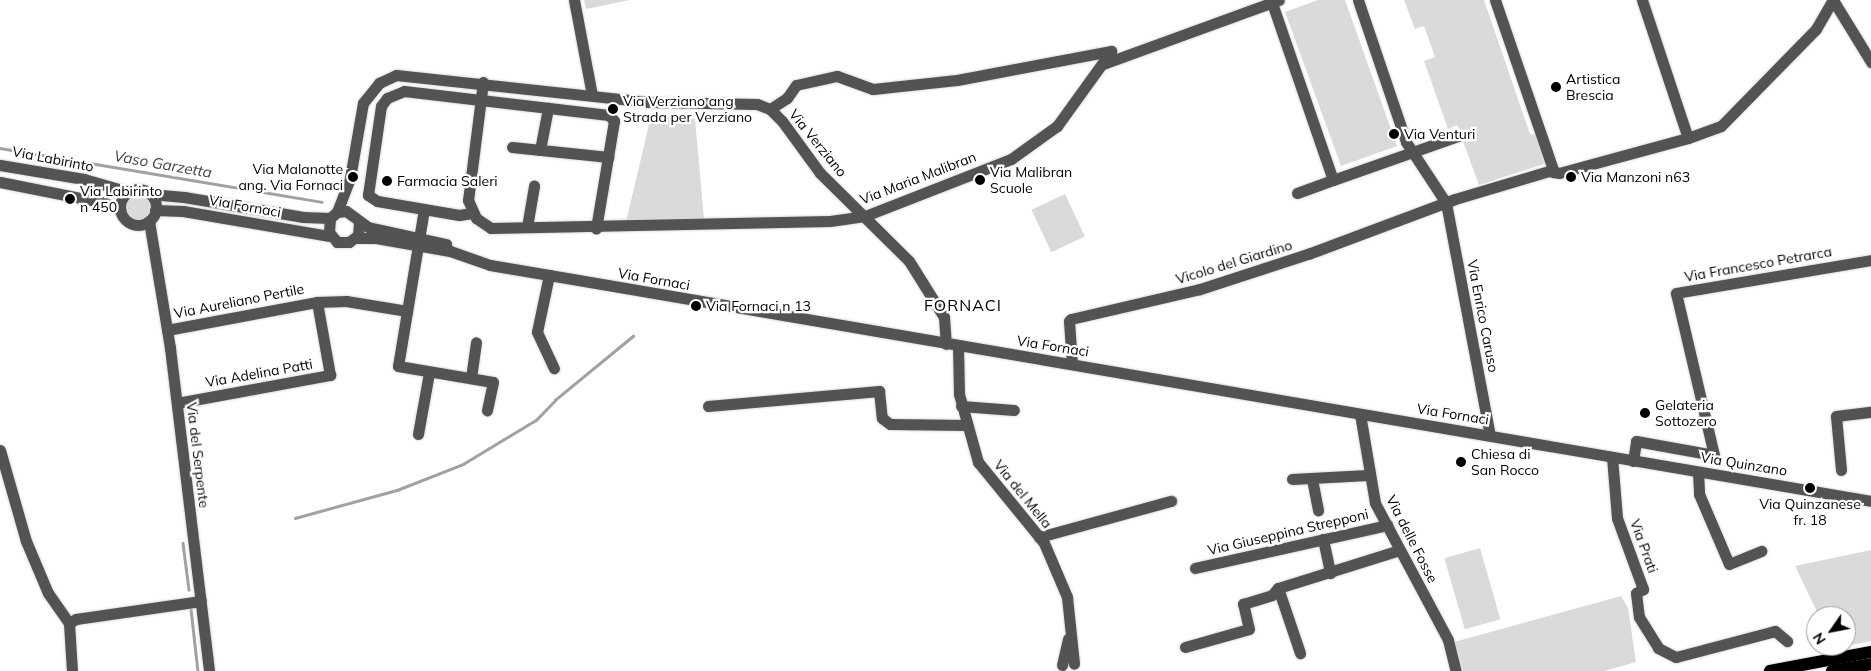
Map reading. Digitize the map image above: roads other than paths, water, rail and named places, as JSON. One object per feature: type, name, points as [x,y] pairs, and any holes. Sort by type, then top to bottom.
[{"type":"main road","points":[[1770,671],[1871,652]]},
{"type":"main road","points":[[1832,671],[1871,664]]},
{"type":"street","points":[[574,0],[592,95]]},
{"type":"street","points":[[1358,0],[1412,154],[1446,203],[1554,172],[1559,173],[1711,131],[1732,119],[1816,29],[1833,0],[1871,62]]},
{"type":"street","points":[[1495,0],[1554,172]]},
{"type":"street","points":[[1642,0],[1688,138]]},
{"type":"street","points":[[1103,64],[1275,1],[1334,180]]},
{"type":"street","name":"Via Maria Malibran","points":[[472,213],[483,224],[496,230],[528,227],[596,228],[830,221],[865,216],[1011,159],[1036,144],[1057,126],[1111,52],[957,80],[873,89],[837,76],[796,85],[787,98],[770,109]]},
{"type":"street","name":"Via Verziano","points":[[350,178],[363,103],[369,92],[396,75],[483,82],[648,102],[740,102],[770,109],[820,173],[909,261],[932,293],[944,317],[946,344]]},
{"type":"street","points":[[483,82],[482,101],[468,200],[472,213],[459,215],[424,209],[377,200],[368,195],[381,106],[394,94],[404,91],[482,101],[609,115],[614,121],[596,228]]},
{"type":"street","points":[[540,150],[548,108]]},
{"type":"street","points":[[359,127],[377,129]]},
{"type":"street","points":[[1297,193],[1412,154],[1458,136]]},
{"type":"street","points":[[512,147],[608,157]]},
{"type":"street","name":"Via Labirinto","points":[[0,164],[84,179],[128,192]]},
{"type":"street","points":[[350,178],[350,212]]},
{"type":"street","points":[[330,236],[328,229],[350,178]]},
{"type":"street","points":[[0,182],[105,203],[120,210]]},
{"type":"street","points":[[528,227],[534,186]]},
{"type":"street","name":"Via Fornaci","points":[[128,192],[138,190],[150,194],[184,196],[304,217],[350,212],[359,222],[376,229],[490,264],[946,344],[1612,457]]},
{"type":"street","points":[[128,192],[121,200],[120,210],[126,221],[144,223],[155,210],[150,194]]},
{"type":"street","name":"Vicolo del Giardino","points":[[1072,364],[1068,321],[1071,319],[1200,289],[1308,254],[1446,203]]},
{"type":"street","name":"Via Enrico Caruso","points":[[1446,203],[1490,435]]},
{"type":"street","points":[[424,209],[398,366],[429,373],[492,382],[487,410]]},
{"type":"street","name":"Via Fornaci","points":[[155,210],[183,211],[330,236],[343,243],[356,238],[418,242]]},
{"type":"street","points":[[356,238],[359,222]]},
{"type":"street","name":"Via del Serpente","points":[[144,223],[151,244],[167,330],[202,601],[209,671]]},
{"type":"street","name":"Via Francesco Petrarca","points":[[1633,461],[1636,441],[1714,455],[1676,293],[1871,260]]},
{"type":"street","points":[[548,275],[537,332],[554,368]]},
{"type":"street","points":[[317,302],[346,301],[407,311]]},
{"type":"street","name":"Via Aureliano Pertile","points":[[167,330],[317,302]]},
{"type":"street","name":"Via Adelina Patti","points":[[177,403],[330,375],[317,302]]},
{"type":"street","points":[[471,378],[476,342]]},
{"type":"street","name":"Via del Mella","points":[[958,346],[957,385],[966,425],[978,462],[1039,537],[1067,597],[1070,630],[1068,668]]},
{"type":"street","points":[[418,434],[429,373]]},
{"type":"street","points":[[708,406],[879,391],[882,418],[890,424],[966,425]]},
{"type":"street","points":[[961,406],[1014,410]]},
{"type":"street","points":[[1841,470],[1836,416],[1871,412]]},
{"type":"street","name":"Via delle Fosse","points":[[1360,414],[1368,475],[1375,503],[1448,640],[1456,671]]},
{"type":"street","points":[[0,450],[26,541],[48,593],[69,623],[72,671]]},
{"type":"street","name":"Via Quinzano","points":[[1612,457],[1871,501]]},
{"type":"street","name":"Via Prati","points":[[1612,457],[1617,518],[1643,589],[1636,593],[1639,617],[1658,648],[1676,657],[1775,631],[1787,641]]},
{"type":"street","points":[[1698,472],[1699,494],[1729,564],[1762,552]]},
{"type":"street","points":[[1292,480],[1368,475]]},
{"type":"street","points":[[1312,479],[1318,510]]},
{"type":"street","points":[[1039,537],[1171,501]]},
{"type":"street","name":"Via Giuseppina Strepponi","points":[[1195,568],[1387,525]]},
{"type":"street","points":[[1323,539],[1330,573]]},
{"type":"street","points":[[1185,646],[1249,629],[1243,604],[1272,595],[1278,588],[1399,550]]},
{"type":"street","points":[[1278,588],[1300,653]]},
{"type":"street","points":[[69,623],[76,619],[202,601]]},
{"type":"street","points":[[1866,671],[1871,670]]},
{"type":"waterway","name":"Vaso Garzetta","points":[[0,148],[322,202]]},
{"type":"waterway","points":[[295,518],[397,490],[463,464],[536,420],[555,400],[633,336]]},
{"type":"waterway","points":[[183,543],[189,590]]},
{"type":"waterway","points":[[191,609],[198,671]]},
{"type":"place","name":"Artistica Brescia","points":[[1556,87]]},
{"type":"place","name":"Via Verziano ang Strada per Verziano","points":[[613,109]]},
{"type":"place","name":"Via Venturi","points":[[1394,134]]},
{"type":"place","name":"Via Malanotte ang. Via Fornaci","points":[[353,177]]},
{"type":"place","name":"Via Manzoni n63","points":[[1571,177]]},
{"type":"place","name":"Via Malibran Scuole","points":[[980,180]]},
{"type":"place","name":"Farmacia Saleri","points":[[387,181]]},
{"type":"place","name":"Via Labirinto n 450","points":[[70,199]]},
{"type":"place","name":"Via Fornaci n 13","points":[[696,306]]},
{"type":"place","name":"Gelateria Sottozero","points":[[1645,413]]},
{"type":"place","name":"Chiesa di San Rocco","points":[[1461,462]]},
{"type":"place","name":"Via Quinzanese fr. 18","points":[[1810,488]]},
{"type":"district","name":"FORNACI","points":[[963,305]]}]
